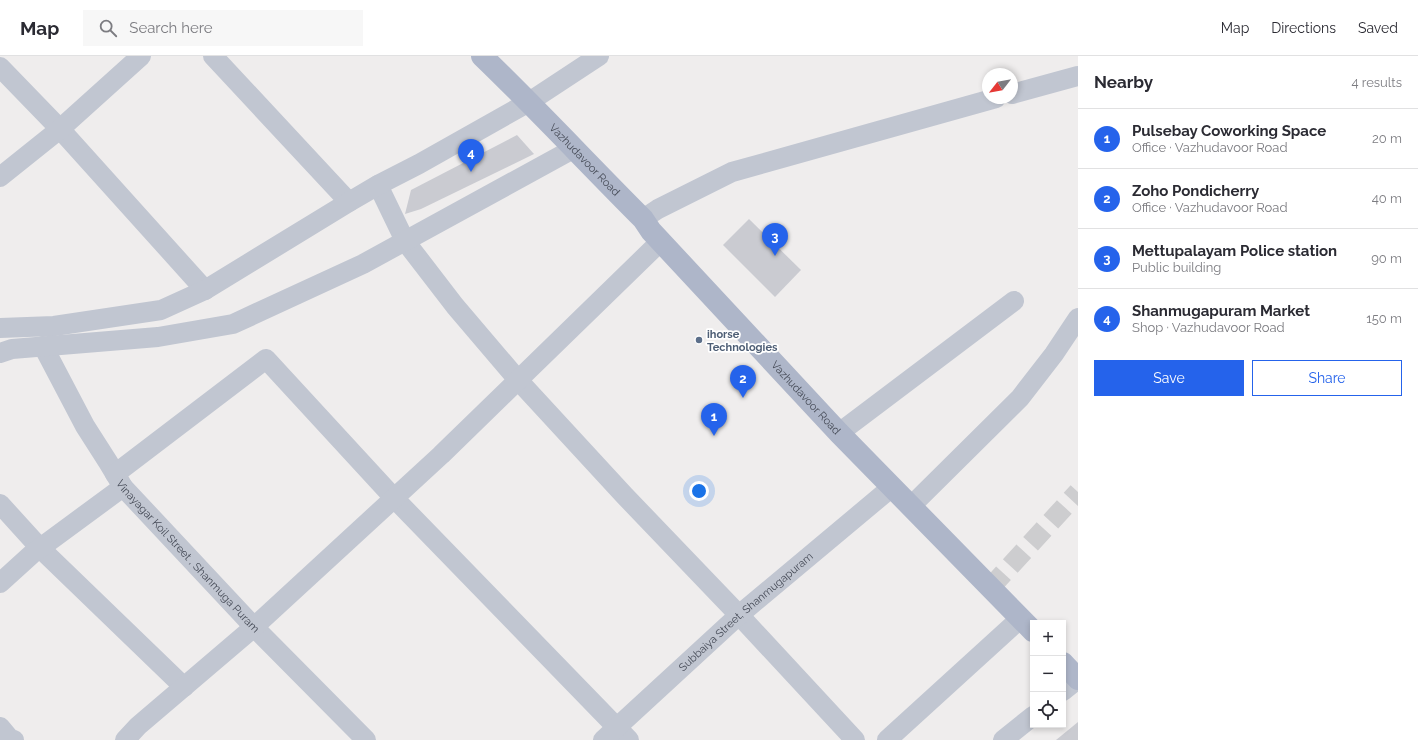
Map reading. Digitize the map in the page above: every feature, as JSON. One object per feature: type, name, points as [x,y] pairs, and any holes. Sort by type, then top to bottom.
[{"type":"main road","name":"Vazhudavoor Road","points":[[482,56],[643,219],[661,241],[839,433],[1027,625]]},
{"type":"main road","points":[[1066,666],[1078,679]]},
{"type":"street","points":[[0,177],[60,130],[141,56]]},
{"type":"street","points":[[213,56],[349,202]]},
{"type":"street","points":[[0,328],[54,326],[161,310],[205,290],[378,185],[419,164],[529,102],[599,56]]},
{"type":"street","points":[[0,67],[60,130],[205,290]]},
{"type":"street","points":[[1018,92],[1078,76]]},
{"type":"street","points":[[643,219],[658,209],[732,172],[982,102]]},
{"type":"street","points":[[0,353],[12,349],[158,337],[233,324],[364,264],[573,149]]},
{"type":"street","points":[[378,185],[405,242],[454,306],[518,380],[624,495],[739,615],[855,740]]},
{"type":"street","points":[[125,740],[138,726],[254,627],[394,498],[661,241]]},
{"type":"street","points":[[839,433],[1014,301]]},
{"type":"street","points":[[911,506],[1020,398],[1054,354],[1078,318]]},
{"type":"street","name":"Vinayagar Koil Street , Shanmuga Puram","points":[[43,346],[85,426],[119,481],[254,627],[366,740]]},
{"type":"street","points":[[0,583],[119,481],[266,359],[616,736]]},
{"type":"street","name":"Subbaiya Street, Shanmugapuram","points":[[616,736],[739,615],[892,487]]},
{"type":"street","points":[[0,504],[40,548],[184,687]]},
{"type":"street","points":[[887,740],[1027,625]]},
{"type":"street","points":[[1066,689],[1078,679]]},
{"type":"street","points":[[1004,740],[1030,718]]},
{"type":"street","points":[[0,727],[10,738],[14,740]]},
{"type":"building","points":[[517,135],[534,154],[421,209],[405,214],[411,190]]},
{"type":"building","points":[[749,219],[801,270],[775,297],[723,245]]},
{"type":"building","points":[[1078,722],[1078,740],[1056,740]]},
{"type":"tunnel","points":[[990,588],[1078,492]]},
{"type":"place","name":"Shanmugapuram Market","points":[[471,172]]},
{"type":"place","name":"Mettupalayam Police station","points":[[775,256]]},
{"type":"place","name":"ihorse Technologies","points":[[699,340]]},
{"type":"place","name":"Zoho Pondicherry","points":[[743,398]]},
{"type":"place","name":"Pulsebay Coworking Space","points":[[714,436]]}]
